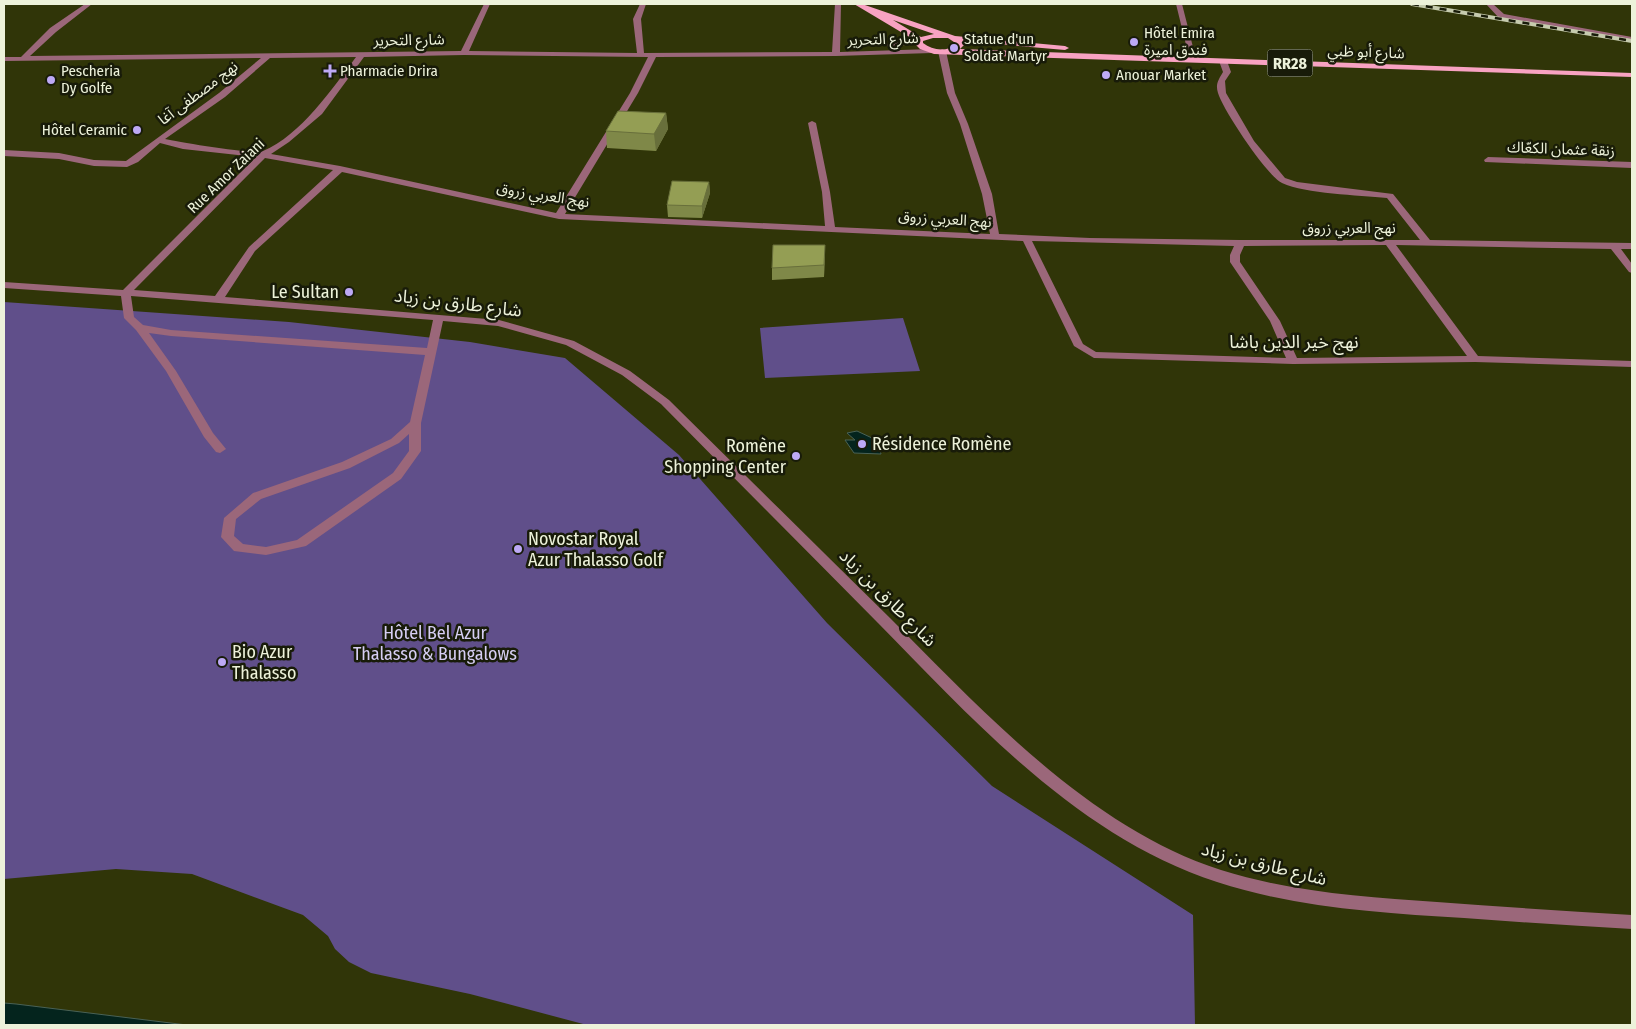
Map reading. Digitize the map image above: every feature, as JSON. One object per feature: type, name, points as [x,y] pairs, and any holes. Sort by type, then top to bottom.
[{"type":"main road","name":"RR28","points":[[857,4],[875,12],[952,37]]},
{"type":"main road","name":"RR28","points":[[875,12],[920,40],[921,46],[932,51],[945,51]]},
{"type":"main road","name":"RR28","points":[[920,40],[932,36],[952,37]]},
{"type":"main road","name":"شارع أبو ظبي","points":[[952,37],[1058,47],[1192,53],[1288,60],[1632,75]]},
{"type":"main road","points":[[945,51],[956,49],[962,44],[952,37]]},
{"type":"main road","name":"شارع أبو ظبي","points":[[945,51],[1223,61],[1288,60],[1632,69]]},
{"type":"main road","points":[[1597,74],[1632,81]]},
{"type":"street","points":[[22,60],[53,30],[89,4]]},
{"type":"street","points":[[464,53],[488,4]]},
{"type":"street","points":[[641,55],[637,20],[643,4]]},
{"type":"street","points":[[836,52],[838,4]]},
{"type":"street","points":[[1179,4],[1192,53]]},
{"type":"street","points":[[1489,4],[1502,16],[1632,38]]},
{"type":"street","name":"شارع التحرير","points":[[836,52],[920,40]]},
{"type":"street","name":"شارع التحرير","points":[[4,60],[464,53],[653,55],[932,51]]},
{"type":"street","points":[[945,51],[951,92],[964,124],[987,194],[995,237]]},
{"type":"street","name":"Rue Amor Zaiani","points":[[126,293],[263,156],[286,140],[319,112],[361,54]]},
{"type":"street","points":[[559,216],[634,93],[653,55]]},
{"type":"street","name":"نهج مصطفى آغا","points":[[158,140],[222,95],[267,57]]},
{"type":"street","points":[[1223,61],[1227,72],[1221,81],[1222,93],[1250,142],[1282,180],[1296,185],[1390,196],[1428,243]]},
{"type":"street","points":[[812,123],[826,192],[830,228]]},
{"type":"street","points":[[4,152],[59,156],[94,163],[127,164],[135,160],[158,140]]},
{"type":"street","name":"نهج مصطفى آغا","points":[[158,140],[199,148],[263,156]]},
{"type":"street","name":"نهج العربي زروق","points":[[263,156],[340,169],[559,216],[1026,238],[1240,243],[1389,242],[1632,246]]},
{"type":"street","name":"زنقة عثمان الكعّاك","points":[[1488,160],[1632,165]]},
{"type":"street","points":[[218,299],[252,249],[340,169]]},
{"type":"street","name":"نهج خير الدين باشا","points":[[1026,238],[1079,346],[1088,353],[1099,356],[1293,361],[1475,359],[1632,364]]},
{"type":"street","points":[[1389,242],[1475,359]]},
{"type":"street","points":[[1240,243],[1235,255],[1235,262],[1275,321],[1293,361]]},
{"type":"street","points":[[1614,246],[1632,270]]},
{"type":"street","name":"شارع طارق بن زياد","points":[[4,285],[218,299],[498,323],[570,343],[626,373],[665,402],[1002,739],[1046,775],[1098,813],[1151,846],[1187,864],[1239,881],[1308,897],[1381,906],[1632,922]]},
{"type":"street","points":[[126,293],[129,318],[140,328],[171,370],[208,435],[220,449]]},
{"type":"street","points":[[415,422],[395,441],[346,465],[257,496],[230,518],[227,537],[239,548],[266,552],[301,543],[396,476],[415,451],[415,422],[440,318]]},
{"type":"street","points":[[140,328],[200,336],[431,352]]},
{"type":"green space","name":"Hôtel Bel Azur Thalasso & Bungalows","points":[[4,302],[289,322],[470,342],[565,358],[679,455],[827,623],[992,786],[1193,915],[1195,1025],[587,1025],[470,994],[371,973],[349,962],[335,949],[328,936],[303,915],[192,874],[116,869],[4,879]]},
{"type":"green space","points":[[903,318],[920,371],[765,378],[760,328]]},
{"type":"water","name":"Résidence Romène","points":[[857,431],[872,438],[877,438],[881,454],[854,453],[845,440],[855,440],[847,433]]},
{"type":"water","points":[[4,1003],[16,1004],[187,1025],[4,1025]]},
{"type":"building","points":[[618,111],[666,113],[654,134],[606,131]]},
{"type":"building","points":[[672,181],[709,182],[702,206],[667,205]]},
{"type":"building","points":[[773,245],[825,245],[824,265],[772,268]]},
{"type":"railway","points":[[1412,4],[1632,41]]},
{"type":"place","name":"Hôtel Emira فندق اميرة","points":[[1134,42]]},
{"type":"place","name":"Statue d'un Soldat Martyr","points":[[954,48]]},
{"type":"place","name":"Pharmacie Drira","points":[[330,71]]},
{"type":"place","name":"Anouar Market","points":[[1106,75]]},
{"type":"place","name":"Pescheria Dy Golfe","points":[[51,80]]},
{"type":"place","name":"Hôtel Ceramic","points":[[137,130]]},
{"type":"place","name":"Le Sultan","points":[[349,292]]},
{"type":"place","name":"Résidence Romène","points":[[862,444]]},
{"type":"place","name":"Romène Shopping Center","points":[[796,456]]},
{"type":"place","name":"Novostar Royal Azur Thalasso Golf","points":[[518,549]]},
{"type":"place","name":"Bio Azur Thalasso","points":[[222,662]]}]
